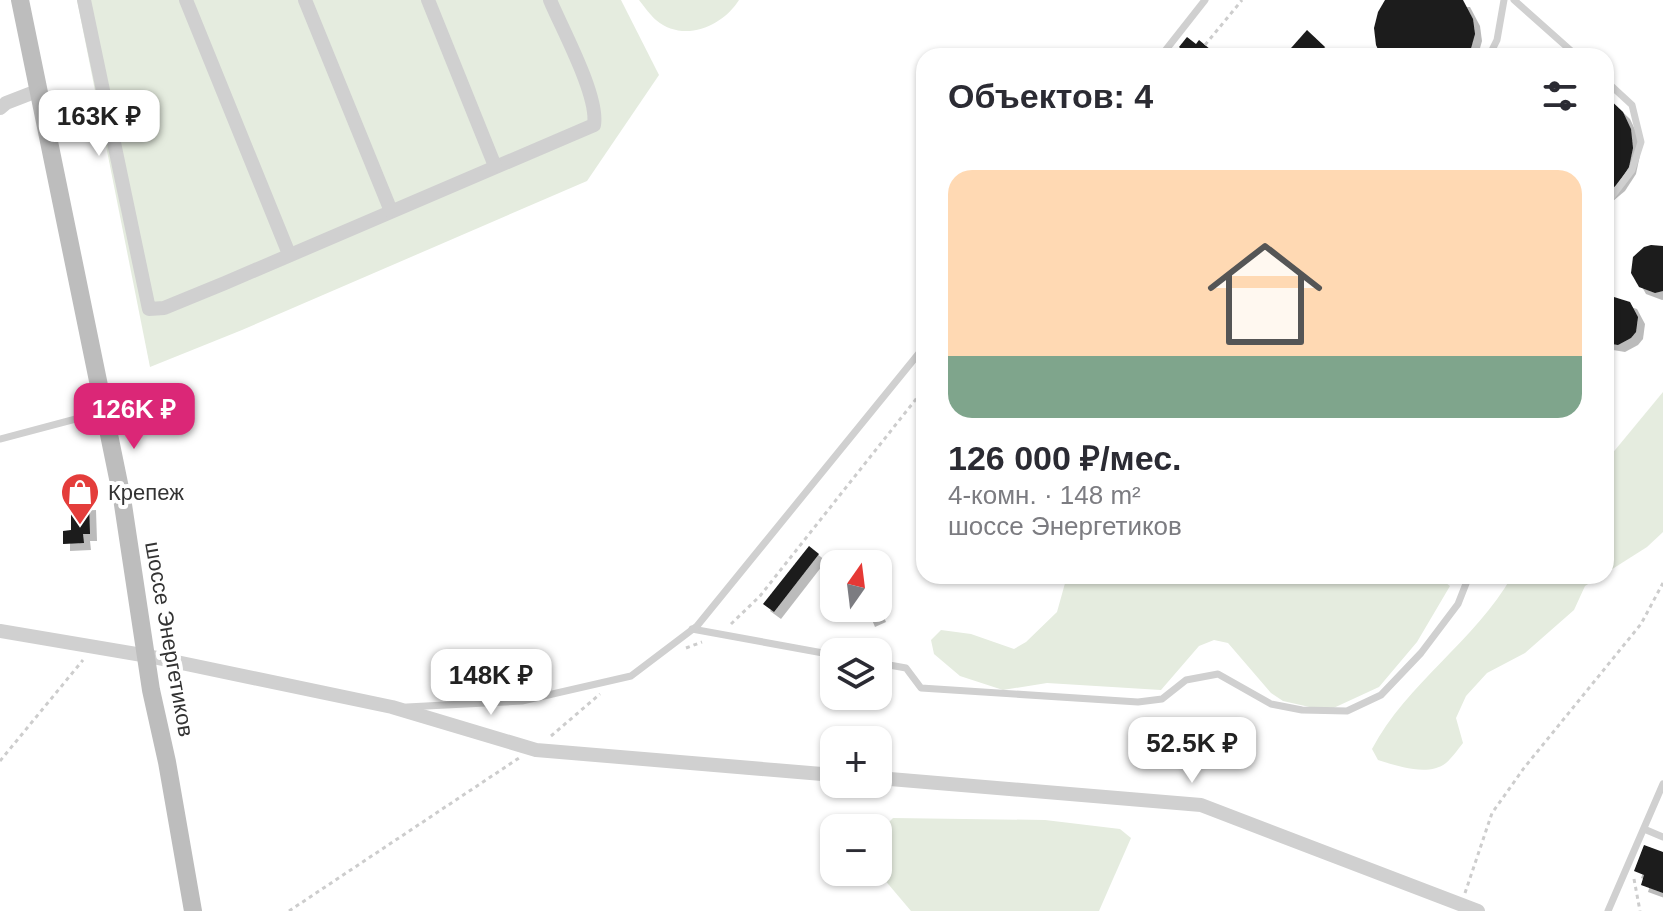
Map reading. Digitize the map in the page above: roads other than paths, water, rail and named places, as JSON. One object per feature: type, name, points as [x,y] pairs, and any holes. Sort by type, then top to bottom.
[{"type":"main road","name":"шоссе Энергетиков","points":[[20,0],[122,498],[151,690],[193,911]]},
{"type":"street","points":[[84,0],[149,309],[164,308],[594,125],[596,113],[550,0]]},
{"type":"street","points":[[186,0],[289,254]]},
{"type":"street","points":[[305,0],[391,211]]},
{"type":"street","points":[[428,0],[495,166]]},
{"type":"street","points":[[0,108],[37,91]]},
{"type":"street","points":[[0,631],[148,656],[392,707],[536,750],[820,774]]},
{"type":"street","points":[[892,779],[1201,805],[1478,911]]},
{"type":"lane","points":[[1167,48],[1205,0]]},
{"type":"lane","points":[[1493,48],[1504,0]]},
{"type":"lane","points":[[1514,0],[1568,48]]},
{"type":"lane","points":[[1614,88],[1632,105],[1641,142],[1632,170],[1614,194]]},
{"type":"lane","points":[[392,707],[522,701],[631,676],[692,629],[916,357]]},
{"type":"lane","points":[[0,439],[104,412]]},
{"type":"lane","points":[[892,666],[906,668],[921,688],[1138,702],[1162,699],[1186,680],[1218,674],[1271,704],[1302,710],[1347,711],[1381,695],[1421,653],[1458,604],[1466,584]]},
{"type":"lane","points":[[692,629],[820,653]]},
{"type":"lane","points":[[1608,911],[1663,784]]},
{"type":"lane","points":[[1644,829],[1663,837]]},
{"type":"place","name":"Крепеж","points":[[80,526]]}]
